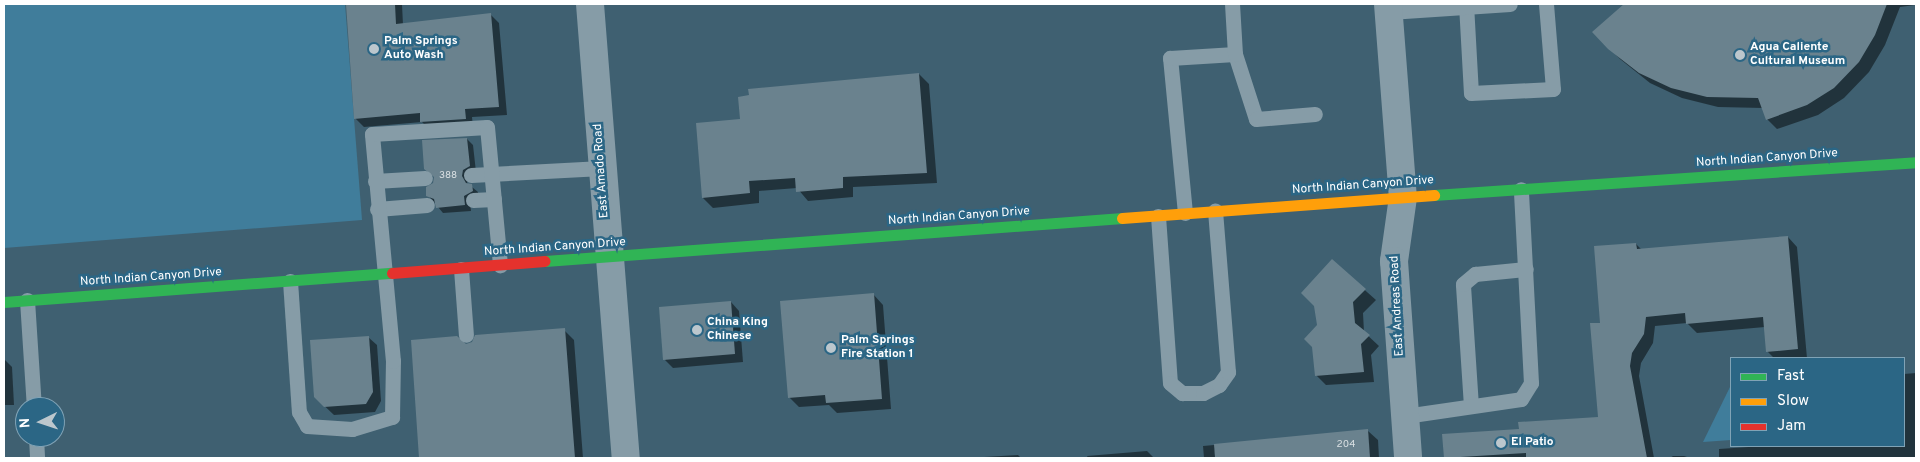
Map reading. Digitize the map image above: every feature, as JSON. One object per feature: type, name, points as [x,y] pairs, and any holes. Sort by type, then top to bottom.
[{"type":"main road","name":"North Indian Canyon Drive","points":[[4,302],[608,258],[1184,213],[1916,162]]},
{"type":"street","name":"East Amado Road","points":[[590,4],[608,258],[626,458]]},
{"type":"street","name":"East Andreas Road","points":[[1389,8],[1403,197],[1394,261],[1408,458]]},
{"type":"lane","points":[[1232,4],[1235,54],[1256,119],[1315,114]]},
{"type":"lane","points":[[1389,8],[1510,4]]},
{"type":"lane","points":[[1466,5],[1471,93],[1553,88],[1546,4]]},
{"type":"lane","points":[[1184,213],[1170,58],[1235,54]]},
{"type":"lane","points":[[290,281],[299,412],[307,426],[352,429],[392,416],[393,361],[383,274],[372,134],[487,127],[500,265]]},
{"type":"lane","points":[[471,175],[602,168]]},
{"type":"lane","points":[[375,181],[425,178]]},
{"type":"lane","points":[[1405,416],[1521,399],[1531,383],[1521,189]]},
{"type":"lane","points":[[473,200],[494,198]]},
{"type":"lane","points":[[377,209],[427,205]]},
{"type":"lane","points":[[1158,216],[1170,383],[1182,393],[1203,393],[1219,385],[1228,372],[1216,211]]},
{"type":"lane","points":[[461,269],[466,335]]},
{"type":"lane","points":[[1471,406],[1463,284],[1475,274],[1526,270]]},
{"type":"lane","points":[[27,300],[33,397]]},
{"type":"shaded area","points":[[4,4],[345,4],[362,220],[4,248]]},
{"type":"shaded area","points":[[1730,387],[1730,440],[1703,442]]},
{"type":"building","points":[[346,4],[395,4],[396,24],[491,13],[499,107],[465,109],[466,119],[420,122],[420,113],[354,119]]},
{"type":"building","name":"Agua Caliente Cultural Museum","points":[[1624,4],[1887,4],[1875,35],[1859,62],[1834,88],[1807,105],[1766,120],[1758,98],[1707,97],[1671,88],[1639,73],[1608,49],[1592,32]]},
{"type":"building","points":[[919,73],[927,173],[843,177],[843,188],[796,192],[795,178],[749,181],[750,193],[702,198],[696,123],[740,119],[738,97],[749,95],[748,89]]},
{"type":"building","points":[[467,138],[470,166],[463,170],[462,176],[466,183],[472,184],[473,191],[464,196],[465,205],[436,208],[434,199],[426,196],[426,187],[433,183],[434,177],[424,169],[422,140]]},
{"type":"building","points":[[1788,236],[1798,349],[1766,352],[1763,317],[1686,324],[1685,313],[1646,317],[1644,334],[1632,353],[1630,366],[1647,458],[1526,458],[1526,453],[1444,458],[1442,434],[1519,429],[1518,422],[1598,417],[1590,323],[1600,323],[1594,246],[1636,243],[1637,249]]},
{"type":"building","points":[[1332,259],[1366,289],[1353,302],[1355,323],[1370,335],[1361,344],[1364,372],[1315,376],[1312,347],[1304,339],[1317,325],[1314,306],[1301,293]]},
{"type":"building","name":"Palm Springs Fire Station 1","points":[[874,293],[882,399],[826,403],[825,395],[788,398],[780,301]]},
{"type":"building","name":"China King Chinese","points":[[731,301],[735,354],[663,360],[659,307]]},
{"type":"building","points":[[565,328],[575,458],[419,458],[411,340],[457,336],[466,344],[472,342],[475,335]]},
{"type":"building","points":[[369,336],[373,392],[366,404],[324,407],[314,397],[310,340]]},
{"type":"building","points":[[1368,429],[1370,458],[1215,458],[1214,444]]},
{"type":"traffic: fast","points":[[1434,195],[1916,162]]},
{"type":"traffic: fast","points":[[545,261],[1122,218]]},
{"type":"traffic: fast","points":[[4,302],[392,273]]},
{"type":"traffic: slow","points":[[1122,218],[1434,195]]},
{"type":"traffic: jam","points":[[392,273],[545,261]]},
{"type":"place","name":"Palm Springs Auto Wash","points":[[374,49]]},
{"type":"place","name":"Agua Caliente Cultural Museum","points":[[1740,55]]},
{"type":"place","name":"China King Chinese","points":[[697,330]]},
{"type":"place","name":"Palm Springs Fire Station 1","points":[[831,348]]},
{"type":"place","name":"El Patio","points":[[1501,443]]}]
